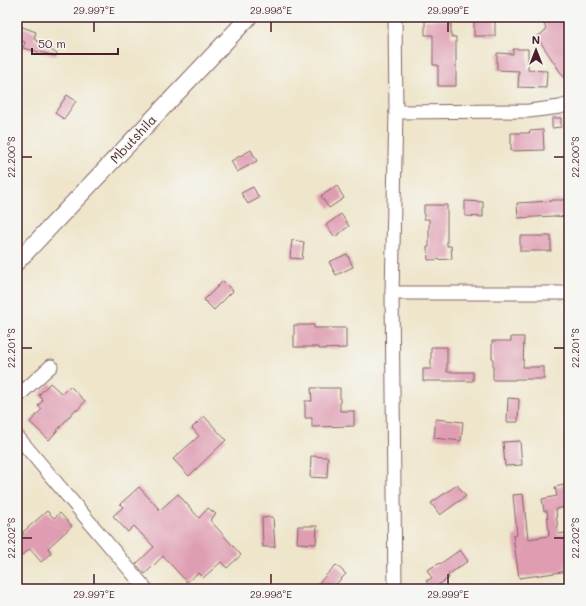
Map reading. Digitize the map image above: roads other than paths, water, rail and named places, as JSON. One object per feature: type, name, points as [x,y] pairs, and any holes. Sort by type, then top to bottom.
[{"type":"street","name":"Mbutshila","points":[[17,262],[249,17]]},
{"type":"street","points":[[394,589],[392,294],[396,112],[395,17]]},
{"type":"street","points":[[396,112],[529,111],[560,107],[569,104]]},
{"type":"street","points":[[392,294],[569,293]]},
{"type":"street","points":[[17,397],[51,366]]},
{"type":"street","points":[[17,436],[146,589]]}]
